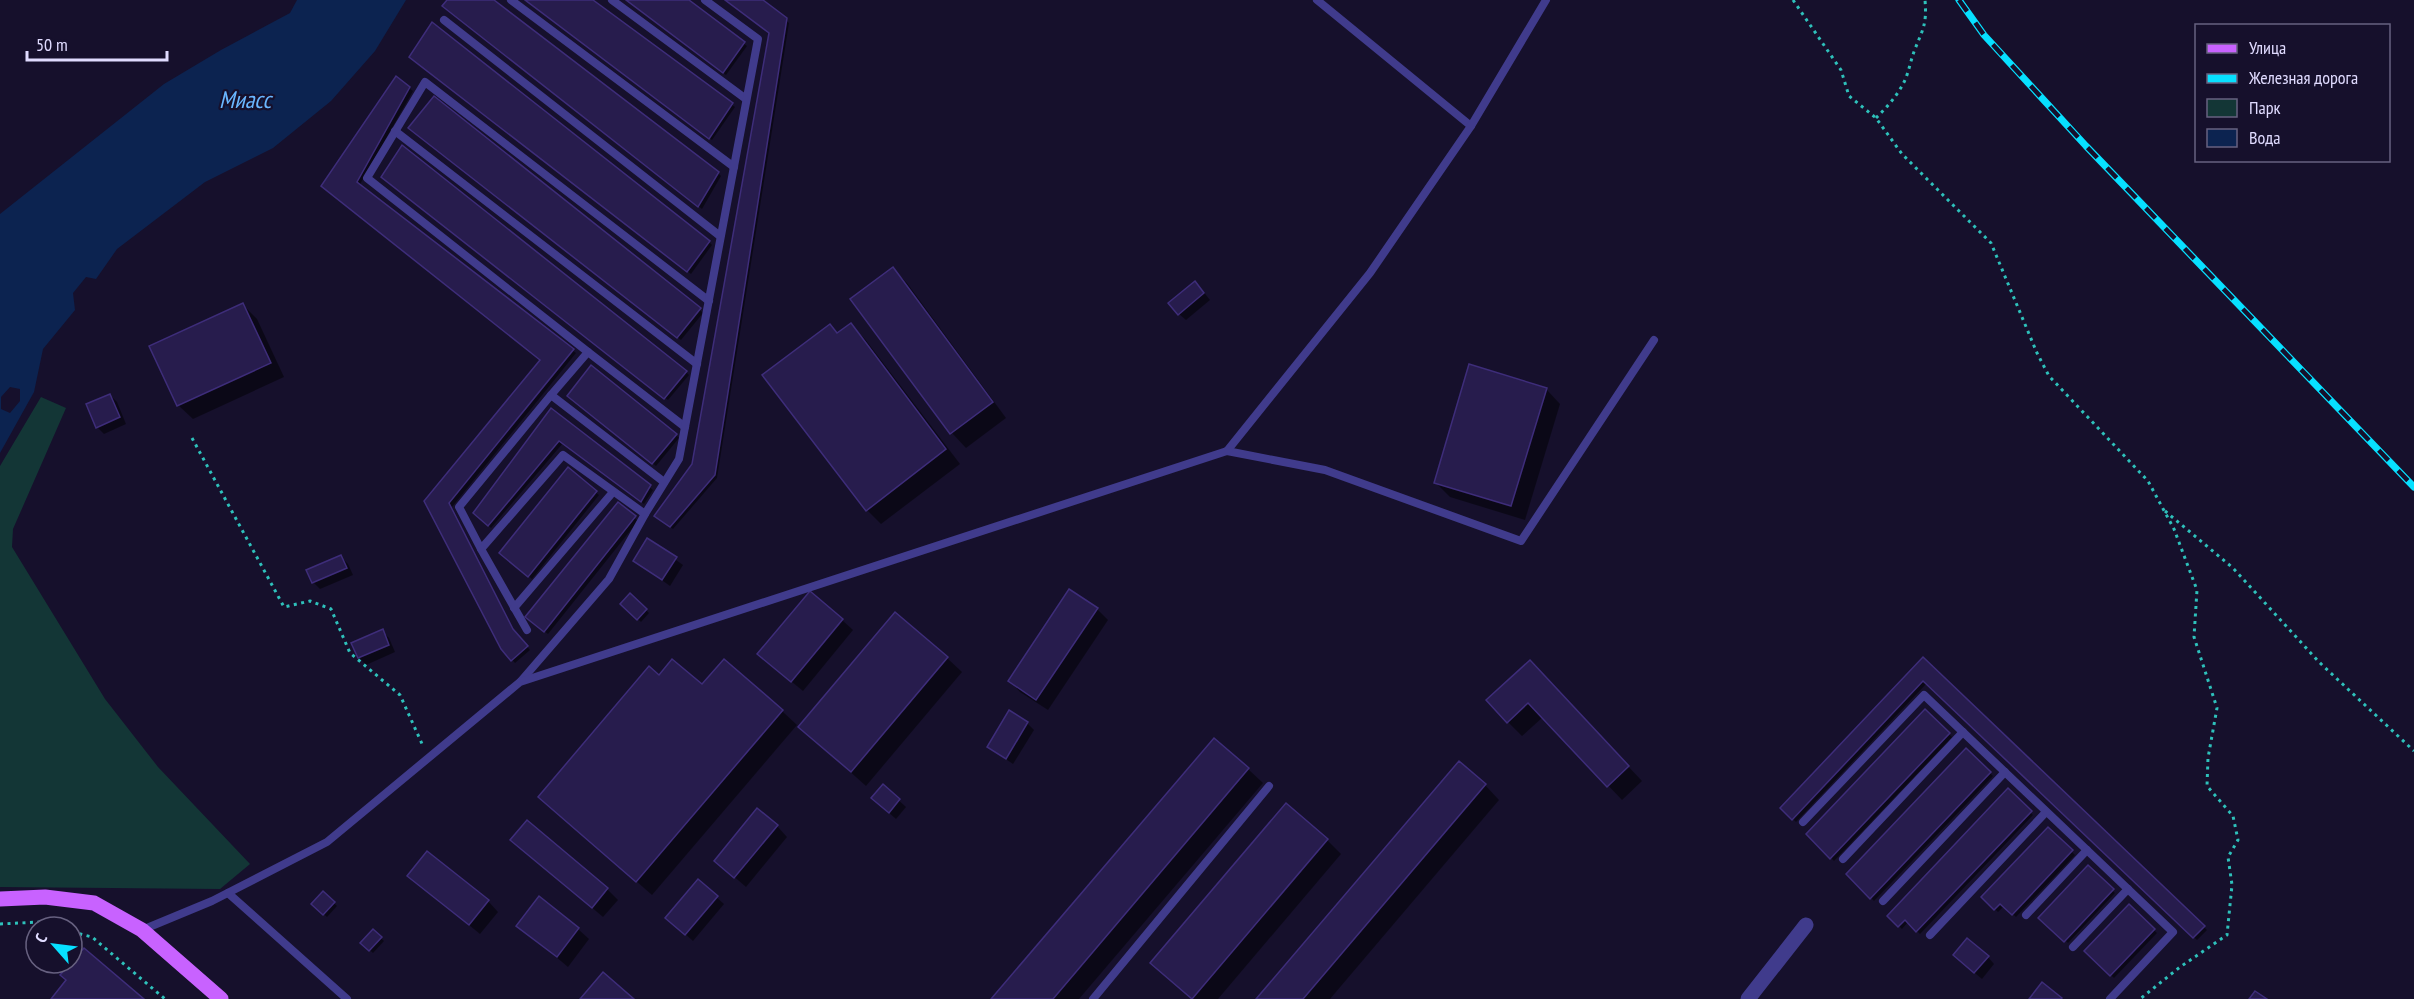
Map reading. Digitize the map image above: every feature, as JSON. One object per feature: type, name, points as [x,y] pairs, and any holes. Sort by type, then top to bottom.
[{"type":"main road","points":[[0,899],[45,897],[94,903],[141,930],[221,999]]},
{"type":"street","points":[[1748,999],[1806,925]]},
{"type":"lane","points":[[511,0],[734,167]]},
{"type":"lane","points":[[612,0],[746,99]]},
{"type":"lane","points":[[141,930],[228,893],[327,842],[520,682],[609,579],[679,459],[758,39],[705,0]]},
{"type":"lane","points":[[1317,0],[1471,126]]},
{"type":"lane","points":[[1227,451],[1370,273],[1471,126],[1546,0]]},
{"type":"lane","points":[[444,20],[720,236]]},
{"type":"lane","points":[[685,427],[367,178],[425,82],[709,301]]},
{"type":"lane","points":[[395,131],[697,364]]},
{"type":"lane","points":[[520,682],[1227,451],[1325,470],[1521,541],[1654,340]]},
{"type":"lane","points":[[527,630],[459,507],[588,352]]},
{"type":"lane","points":[[551,395],[664,482]]},
{"type":"lane","points":[[481,549],[563,455],[645,514]]},
{"type":"lane","points":[[514,608],[613,492]]},
{"type":"lane","points":[[1803,822],[1924,695],[2173,932],[2110,999]]},
{"type":"lane","points":[[1843,859],[1963,732]]},
{"type":"lane","points":[[1883,901],[2005,772]]},
{"type":"lane","points":[[1093,999],[1269,786]]},
{"type":"lane","points":[[1929,934],[2046,812]]},
{"type":"lane","points":[[2026,915],[2087,850]]},
{"type":"lane","points":[[2073,946],[2128,889]]},
{"type":"lane","points":[[228,893],[347,999]]},
{"type":"path","points":[[1793,0],[1841,70],[1849,96],[1876,118],[1902,154],[1991,243],[2037,353],[2049,376],[2148,481],[2174,529],[2197,590],[2194,637],[2217,708],[2208,758],[2207,786],[2233,816],[2238,840],[2228,857],[2232,885],[2227,935],[2180,967],[2140,999]]},
{"type":"path","points":[[1876,118],[1890,103],[1904,81],[1923,33],[1926,11],[1924,0]]},
{"type":"path","points":[[192,438],[284,607],[310,601],[331,609],[350,652],[400,695],[428,759]]},
{"type":"path","points":[[2163,508],[2233,568],[2319,662],[2414,751]]},
{"type":"path","points":[[0,924],[24,923]]},
{"type":"path","points":[[84,935],[92,937],[165,999]]},
{"type":"green space","points":[[41,397],[66,408],[13,529],[12,547],[105,699],[158,767],[250,864],[220,889],[0,887],[0,466]]},
{"type":"water","name":"Миасс","points":[[297,0],[406,0],[375,51],[331,101],[273,148],[205,182],[117,249],[96,279],[86,277],[73,293],[75,310],[43,349],[34,392],[0,453],[0,214],[164,84],[290,13]],"holes":[[[10,387],[20,389],[20,401],[10,413],[1,409],[1,397]]]},
{"type":"building","points":[[447,0],[494,0],[719,172],[698,207],[442,6]]},
{"type":"building","points":[[525,0],[593,0],[733,103],[709,139]]},
{"type":"building","points":[[626,0],[689,0],[745,42],[723,73]]},
{"type":"building","points":[[725,0],[763,0],[787,18],[715,475],[670,527],[654,516],[692,464],[769,33]]},
{"type":"building","points":[[432,22],[710,241],[687,272],[409,57]]},
{"type":"building","points":[[396,76],[410,87],[357,182],[574,349],[449,503],[513,629],[528,646],[511,661],[501,649],[424,501],[540,360],[321,186]]},
{"type":"building","points":[[434,96],[701,308],[677,338],[408,128]]},
{"type":"building","points":[[402,145],[687,371],[664,399],[381,177]]},
{"type":"building","points":[[893,267],[993,402],[950,434],[850,299]]},
{"type":"building","points":[[1195,281],[1204,293],[1178,315],[1168,303]]},
{"type":"building","points":[[243,303],[271,363],[177,406],[149,346]]},
{"type":"building","points":[[851,323],[946,449],[866,511],[762,375],[830,324],[837,333]]},
{"type":"building","points":[[1469,364],[1547,388],[1511,506],[1434,483]]},
{"type":"building","points":[[591,365],[677,434],[652,464],[567,396]]},
{"type":"building","points":[[110,394],[120,417],[96,428],[86,404]]},
{"type":"building","points":[[551,408],[651,485],[641,502],[559,441],[488,526],[473,513]]},
{"type":"building","points":[[568,467],[597,491],[528,577],[499,553]]},
{"type":"building","points":[[618,502],[636,516],[544,632],[525,617]]},
{"type":"building","points":[[647,538],[677,557],[662,580],[633,561]]},
{"type":"building","points":[[341,555],[347,568],[312,583],[306,570]]},
{"type":"building","points":[[1069,589],[1098,608],[1036,700],[1008,681]]},
{"type":"building","points":[[810,591],[843,619],[791,682],[757,654]]},
{"type":"building","points":[[630,593],[647,609],[637,620],[620,604]]},
{"type":"building","points":[[895,612],[948,657],[851,772],[798,727]]},
{"type":"building","points":[[383,629],[389,645],[358,658],[351,643]]},
{"type":"building","points":[[1923,657],[2205,926],[2193,938],[1923,681],[1792,820],[1780,808]]},
{"type":"building","points":[[672,659],[702,684],[724,659],[783,710],[636,882],[538,797],[649,666],[659,675]]},
{"type":"building","points":[[1530,660],[1629,766],[1607,787],[1528,703],[1507,723],[1486,700]]},
{"type":"building","points":[[1925,709],[1950,733],[1830,859],[1806,834]]},
{"type":"building","points":[[1009,710],[1028,722],[1006,759],[987,747]]},
{"type":"building","points":[[1214,738],[1249,768],[1053,999],[991,999]]},
{"type":"building","points":[[1966,748],[1991,772],[1870,899],[1846,874]]},
{"type":"building","points":[[1459,761],[1486,784],[1303,999],[1256,999]]},
{"type":"building","points":[[883,784],[900,799],[889,813],[871,798]]},
{"type":"building","points":[[2008,788],[2032,811],[1916,932],[1905,920],[1898,927],[1887,916]]},
{"type":"building","points":[[1286,803],[1328,839],[1192,999],[1150,963]]},
{"type":"building","points":[[757,808],[778,825],[734,878],[714,861]]},
{"type":"building","points":[[527,820],[608,888],[592,908],[510,840]]},
{"type":"building","points":[[2048,827],[2073,850],[2012,915],[2000,904],[1994,910],[1981,897]]},
{"type":"building","points":[[427,851],[489,900],[469,925],[407,876]]},
{"type":"building","points":[[2088,865],[2114,889],[2064,942],[2038,918]]},
{"type":"building","points":[[698,879],[718,896],[685,935],[665,918]]},
{"type":"building","points":[[323,891],[335,902],[323,915],[311,904]]},
{"type":"building","points":[[539,896],[579,928],[557,957],[516,926]]},
{"type":"building","points":[[2129,904],[2155,929],[2110,976],[2084,951]]},
{"type":"building","points":[[373,929],[382,937],[369,951],[360,943]]},
{"type":"building","points":[[1967,938],[1989,956],[1974,973],[1953,955]]},
{"type":"building","points":[[84,948],[144,999],[51,999],[66,980],[60,975],[84,975]]},
{"type":"building","points":[[603,972],[634,999],[580,999]]},
{"type":"building","points":[[2042,982],[2062,998],[2029,999]]},
{"type":"building","points":[[2255,991],[2267,999],[2249,999]]},
{"type":"railway","points":[[1959,0],[1984,35],[2086,146],[2414,487]]}]
